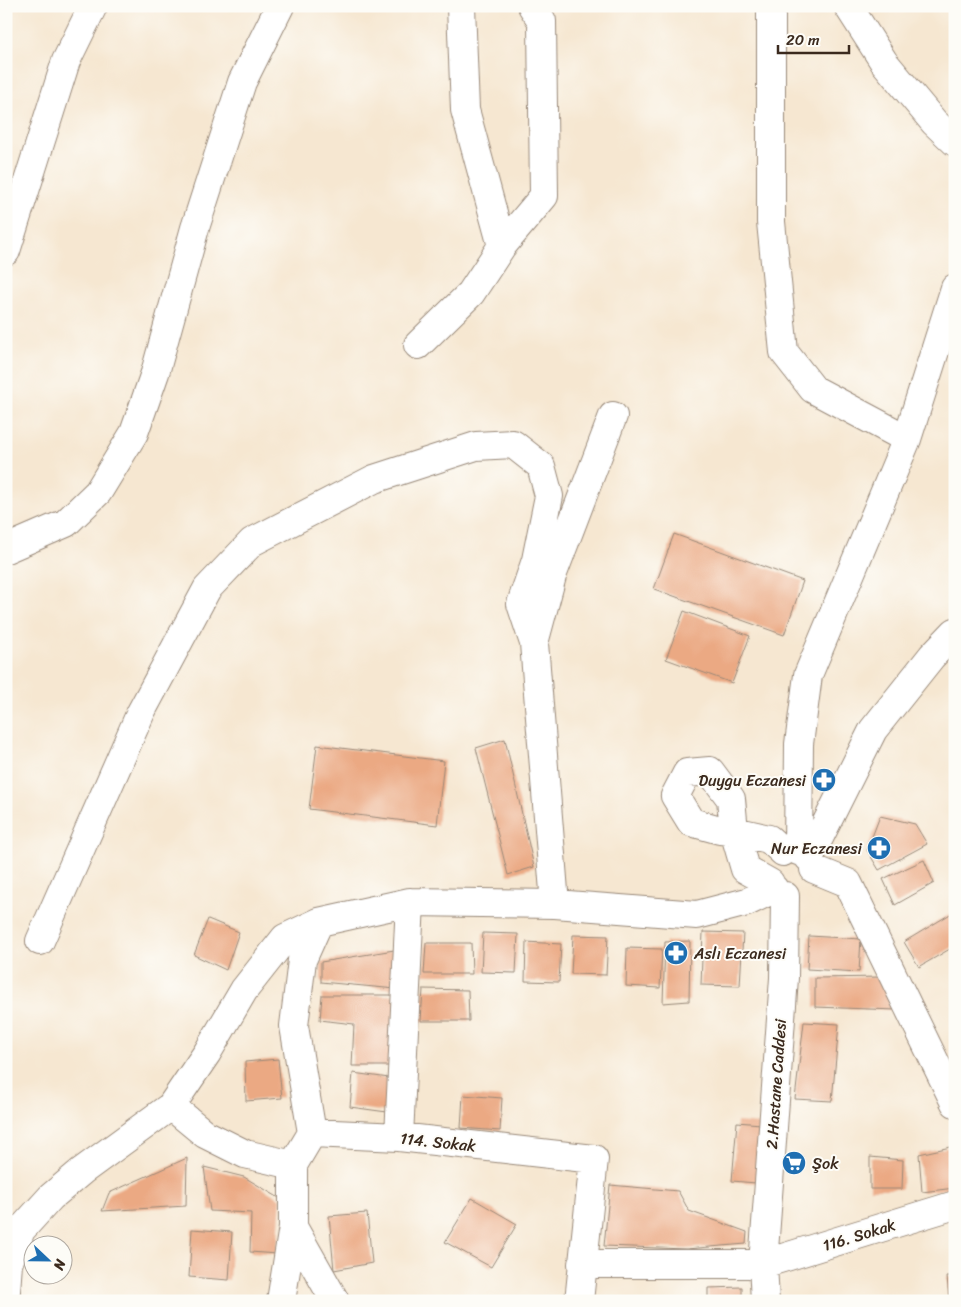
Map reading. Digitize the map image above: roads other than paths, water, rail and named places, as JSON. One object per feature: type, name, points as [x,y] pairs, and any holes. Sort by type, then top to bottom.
[{"type":"street","points":[[6,251],[66,61],[93,6]]},
{"type":"street","points":[[6,549],[66,523],[98,492],[134,433],[155,374],[195,228],[242,82],[280,6]]},
{"type":"street","points":[[461,6],[465,110],[502,246]]},
{"type":"street","points":[[418,345],[471,292],[502,246],[544,196],[542,21],[532,6]]},
{"type":"street","points":[[771,6],[771,222],[784,352],[813,389],[907,439]]},
{"type":"street","points":[[848,6],[884,62],[934,122],[955,142]]},
{"type":"street","points":[[955,288],[907,439],[808,675],[799,744],[801,857],[812,884],[807,891],[801,896],[776,890],[745,870],[734,831],[768,839],[801,857],[848,883],[955,1103]]},
{"type":"street","points":[[534,643],[552,576],[613,416]]},
{"type":"street","points":[[40,941],[141,712],[207,589],[252,542],[374,479],[476,446],[514,444],[540,466],[549,496],[536,560],[521,604],[534,643],[555,904]]},
{"type":"street","points":[[801,857],[873,730],[932,656],[955,632]]},
{"type":"street","points":[[776,890],[769,868],[777,856],[801,857]]},
{"type":"street","points":[[6,1291],[8,1264],[21,1230],[51,1197],[82,1171],[172,1106],[207,1053],[244,990],[285,938],[319,922],[410,902],[555,904],[697,915],[747,902],[776,890]]},
{"type":"street","name":"2.Hastane Caddesi","points":[[765,1301],[763,1264],[784,978],[776,890]]},
{"type":"street","points":[[399,1137],[410,902]]},
{"type":"street","points":[[281,1301],[293,1228],[293,1165],[312,1133],[294,1026],[302,960],[319,922]]},
{"type":"street","points":[[172,1106],[205,1134],[244,1154],[293,1165]]},
{"type":"street","name":"114. Sokak","points":[[312,1133],[399,1137],[594,1159],[579,1301]]},
{"type":"street","name":"116. Sokak","points":[[582,1264],[763,1264],[955,1205]]},
{"type":"street","points":[[293,1228],[336,1301]]},
{"type":"place","name":"Duygu Eczanesi","points":[[824,780]]},
{"type":"place","name":"Nur Eczanesi","points":[[879,848]]},
{"type":"place","name":"Aslı Eczanesi","points":[[676,953]]},
{"type":"place","name":"Şok","points":[[794,1163]]}]
